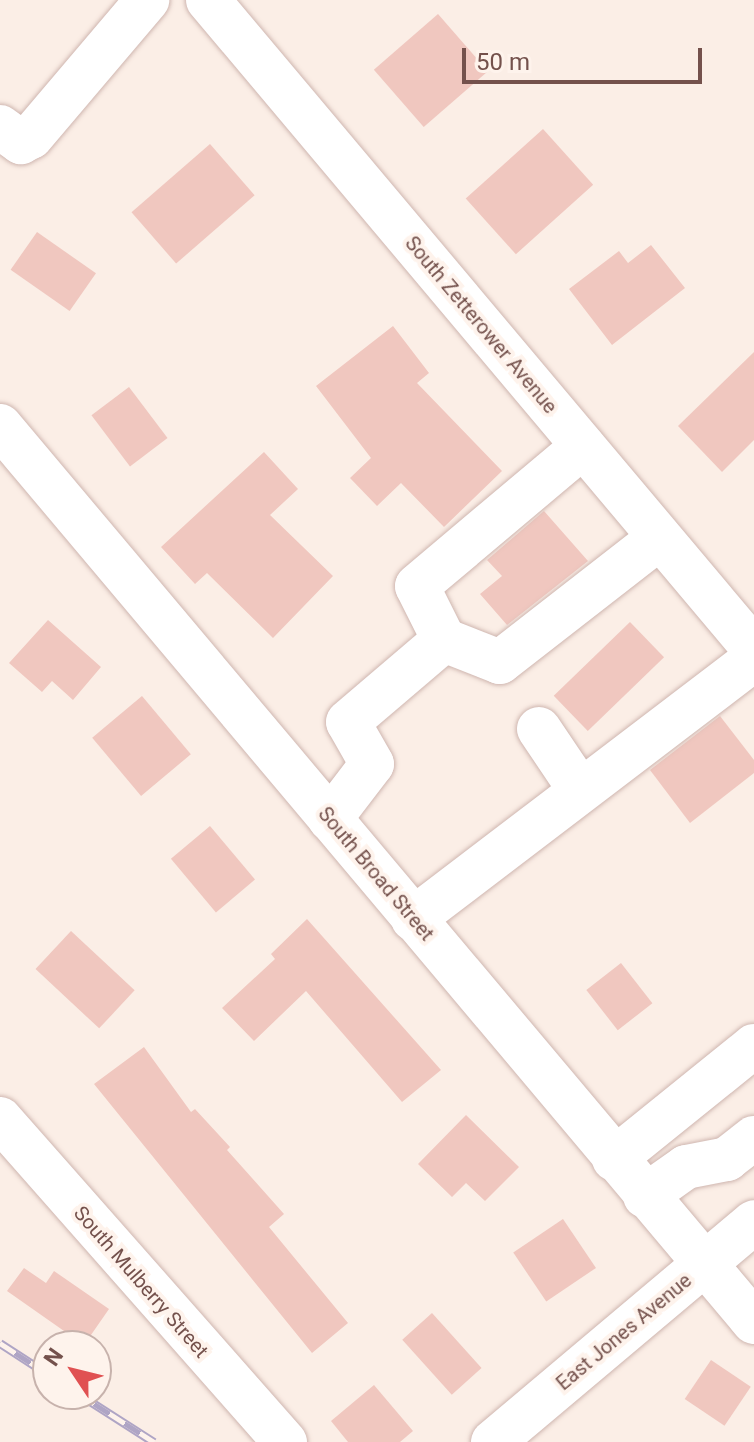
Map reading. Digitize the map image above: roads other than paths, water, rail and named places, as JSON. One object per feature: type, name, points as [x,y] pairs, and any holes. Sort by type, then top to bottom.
[{"type":"street","points":[[0,127],[21,142],[31,137],[147,0]]},
{"type":"street","name":"South Zetterower Avenue","points":[[208,0],[754,649]]},
{"type":"street","name":"South Broad Street","points":[[0,426],[754,1322]]},
{"type":"street","points":[[583,446],[417,586],[444,640],[500,662],[659,538]]},
{"type":"street","points":[[330,819],[372,764],[348,722],[444,640]]},
{"type":"street","points":[[413,919],[754,659]]},
{"type":"street","points":[[539,729],[580,790]]},
{"type":"street","points":[[614,1159],[754,1046]]},
{"type":"street","name":"South Mulberry Street","points":[[0,1119],[285,1442]]},
{"type":"street","points":[[645,1196],[686,1167],[727,1159],[754,1138]]},
{"type":"street","name":"East Jones Avenue","points":[[493,1442],[754,1222]]},
{"type":"railway","points":[[0,1343],[32,1364]]},
{"type":"railway","points":[[104,1410],[154,1442]]}]
